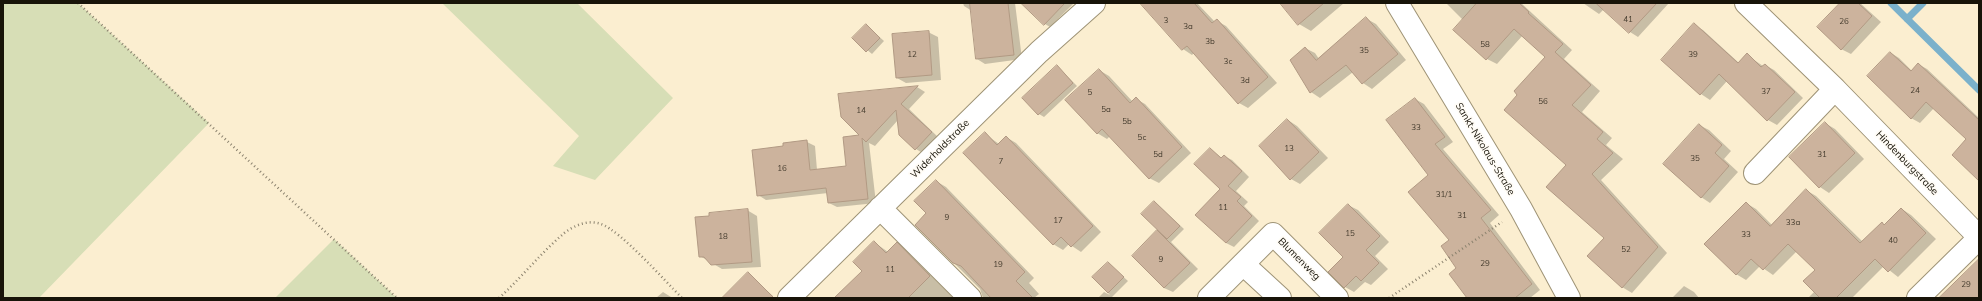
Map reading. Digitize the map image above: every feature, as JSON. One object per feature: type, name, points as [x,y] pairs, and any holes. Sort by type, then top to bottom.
[{"type":"street","name":"Widerholdstraße","points":[[789,298],[1039,52],[1094,3]]},
{"type":"street","name":"Sankt-Nikolaus-Straße","points":[[1397,3],[1521,209],[1569,298]]},
{"type":"street","name":"Hindenburgstraße","points":[[1746,3],[1834,89],[1979,237]]},
{"type":"street","points":[[1755,173],[1834,89]]},
{"type":"street","points":[[880,208],[970,298]]},
{"type":"street","name":"Blumenweg","points":[[1209,298],[1273,234],[1337,298]]},
{"type":"street","points":[[1918,298],[1979,237]]},
{"type":"street","points":[[1243,264],[1280,298]]},
{"type":"path","points":[[78,3],[398,298]]},
{"type":"path","points":[[1389,298],[1521,209]]},
{"type":"path","points":[[499,298],[562,234],[581,224],[591,222],[602,224],[622,238],[682,298]]},
{"type":"green space","points":[[3,3],[78,3],[209,123],[39,298],[3,298]]},
{"type":"green space","points":[[442,3],[577,3],[673,98],[595,180],[553,166],[579,136]]},
{"type":"green space","points":[[334,239],[397,298],[275,298]]},
{"type":"building","points":[[970,3],[1008,3],[1014,55],[976,59]]},
{"type":"building","points":[[1021,3],[1065,3],[1044,25]]},
{"type":"building","points":[[1140,3],[1194,3],[1212,23],[1217,19],[1268,77],[1238,104],[1187,46],[1182,50]]},
{"type":"building","points":[[1280,3],[1324,3],[1298,25]]},
{"type":"building","points":[[1477,3],[1519,3],[1563,44],[1555,52],[1591,85],[1572,105],[1603,132],[1597,139],[1613,153],[1592,174],[1658,247],[1622,288],[1587,256],[1604,238],[1546,187],[1566,165],[1504,110],[1517,95],[1514,91],[1545,57],[1514,29],[1486,60],[1453,30]]},
{"type":"building","points":[[1596,3],[1657,3],[1629,33]]},
{"type":"building","points":[[1840,3],[1858,3],[1872,16],[1841,50],[1817,27]]},
{"type":"building","points":[[1366,17],[1398,54],[1362,84],[1346,65],[1310,93],[1290,60],[1305,47],[1316,60]]},
{"type":"building","points":[[1694,23],[1738,63],[1747,53],[1761,67],[1765,64],[1795,92],[1767,121],[1719,74],[1700,95],[1661,60]]},
{"type":"building","points":[[866,24],[880,38],[866,52],[852,38]]},
{"type":"building","points":[[929,31],[932,75],[896,78],[892,34]]},
{"type":"building","points":[[1890,52],[1911,71],[1918,63],[1979,120],[1979,181],[1952,155],[1966,139],[1926,102],[1911,119],[1867,76]]},
{"type":"building","points":[[1057,65],[1073,83],[1038,115],[1022,98]]},
{"type":"building","points":[[1099,69],[1130,103],[1136,97],[1182,147],[1149,179],[1102,129],[1097,134],[1065,100]]},
{"type":"building","points":[[918,86],[901,104],[932,132],[915,150],[899,135],[896,110],[866,142],[862,138],[868,199],[828,203],[826,188],[757,196],[752,150],[783,146],[783,143],[807,140],[810,170],[846,166],[843,137],[859,135],[841,117],[838,94]]},
{"type":"building","points":[[1415,98],[1445,137],[1435,144],[1491,210],[1481,218],[1532,284],[1515,298],[1467,298],[1449,274],[1456,268],[1441,246],[1449,240],[1408,192],[1428,175],[1386,120]]},
{"type":"building","points":[[1287,119],[1319,152],[1290,180],[1259,146]]},
{"type":"building","points":[[1825,122],[1855,153],[1819,188],[1789,157]]},
{"type":"building","points":[[1699,124],[1722,145],[1715,153],[1729,166],[1701,198],[1663,164]]},
{"type":"building","points":[[985,132],[997,145],[1006,136],[1093,226],[1071,247],[1061,237],[1053,245],[963,153]]},
{"type":"building","points":[[1210,148],[1221,158],[1224,155],[1242,171],[1228,186],[1241,197],[1237,201],[1252,216],[1226,243],[1195,215],[1220,189],[1194,164]]},
{"type":"building","points":[[936,180],[1025,272],[1016,281],[1033,298],[991,298],[961,266],[953,263],[915,225],[926,213],[914,201]]},
{"type":"building","points":[[1806,189],[1860,243],[1882,222],[1884,225],[1901,208],[1926,233],[1888,272],[1875,259],[1836,298],[1820,298],[1803,281],[1815,270],[1788,244],[1763,270],[1751,259],[1736,275],[1704,244],[1746,202],[1770,226]]},
{"type":"building","points":[[1154,201],[1180,226],[1167,239],[1141,214]]},
{"type":"building","points":[[1348,204],[1380,236],[1366,250],[1379,263],[1361,281],[1356,276],[1344,288],[1328,272],[1343,257],[1319,233]]},
{"type":"building","points":[[748,209],[752,262],[711,265],[704,257],[699,257],[695,217],[709,216],[709,213]]},
{"type":"building","points":[[1157,230],[1190,263],[1164,288],[1132,256]]},
{"type":"building","points":[[874,241],[886,253],[897,242],[930,276],[908,298],[834,298],[862,271],[853,262]]},
{"type":"building","points":[[1979,259],[1979,298],[1939,298]]},
{"type":"building","points":[[1108,262],[1124,277],[1108,293],[1092,277]]},
{"type":"building","points":[[748,272],[774,298],[722,298]]},
{"type":"waterway","points":[[1891,3],[1979,90]]},
{"type":"waterway","points":[[1907,19],[1923,3]]}]
